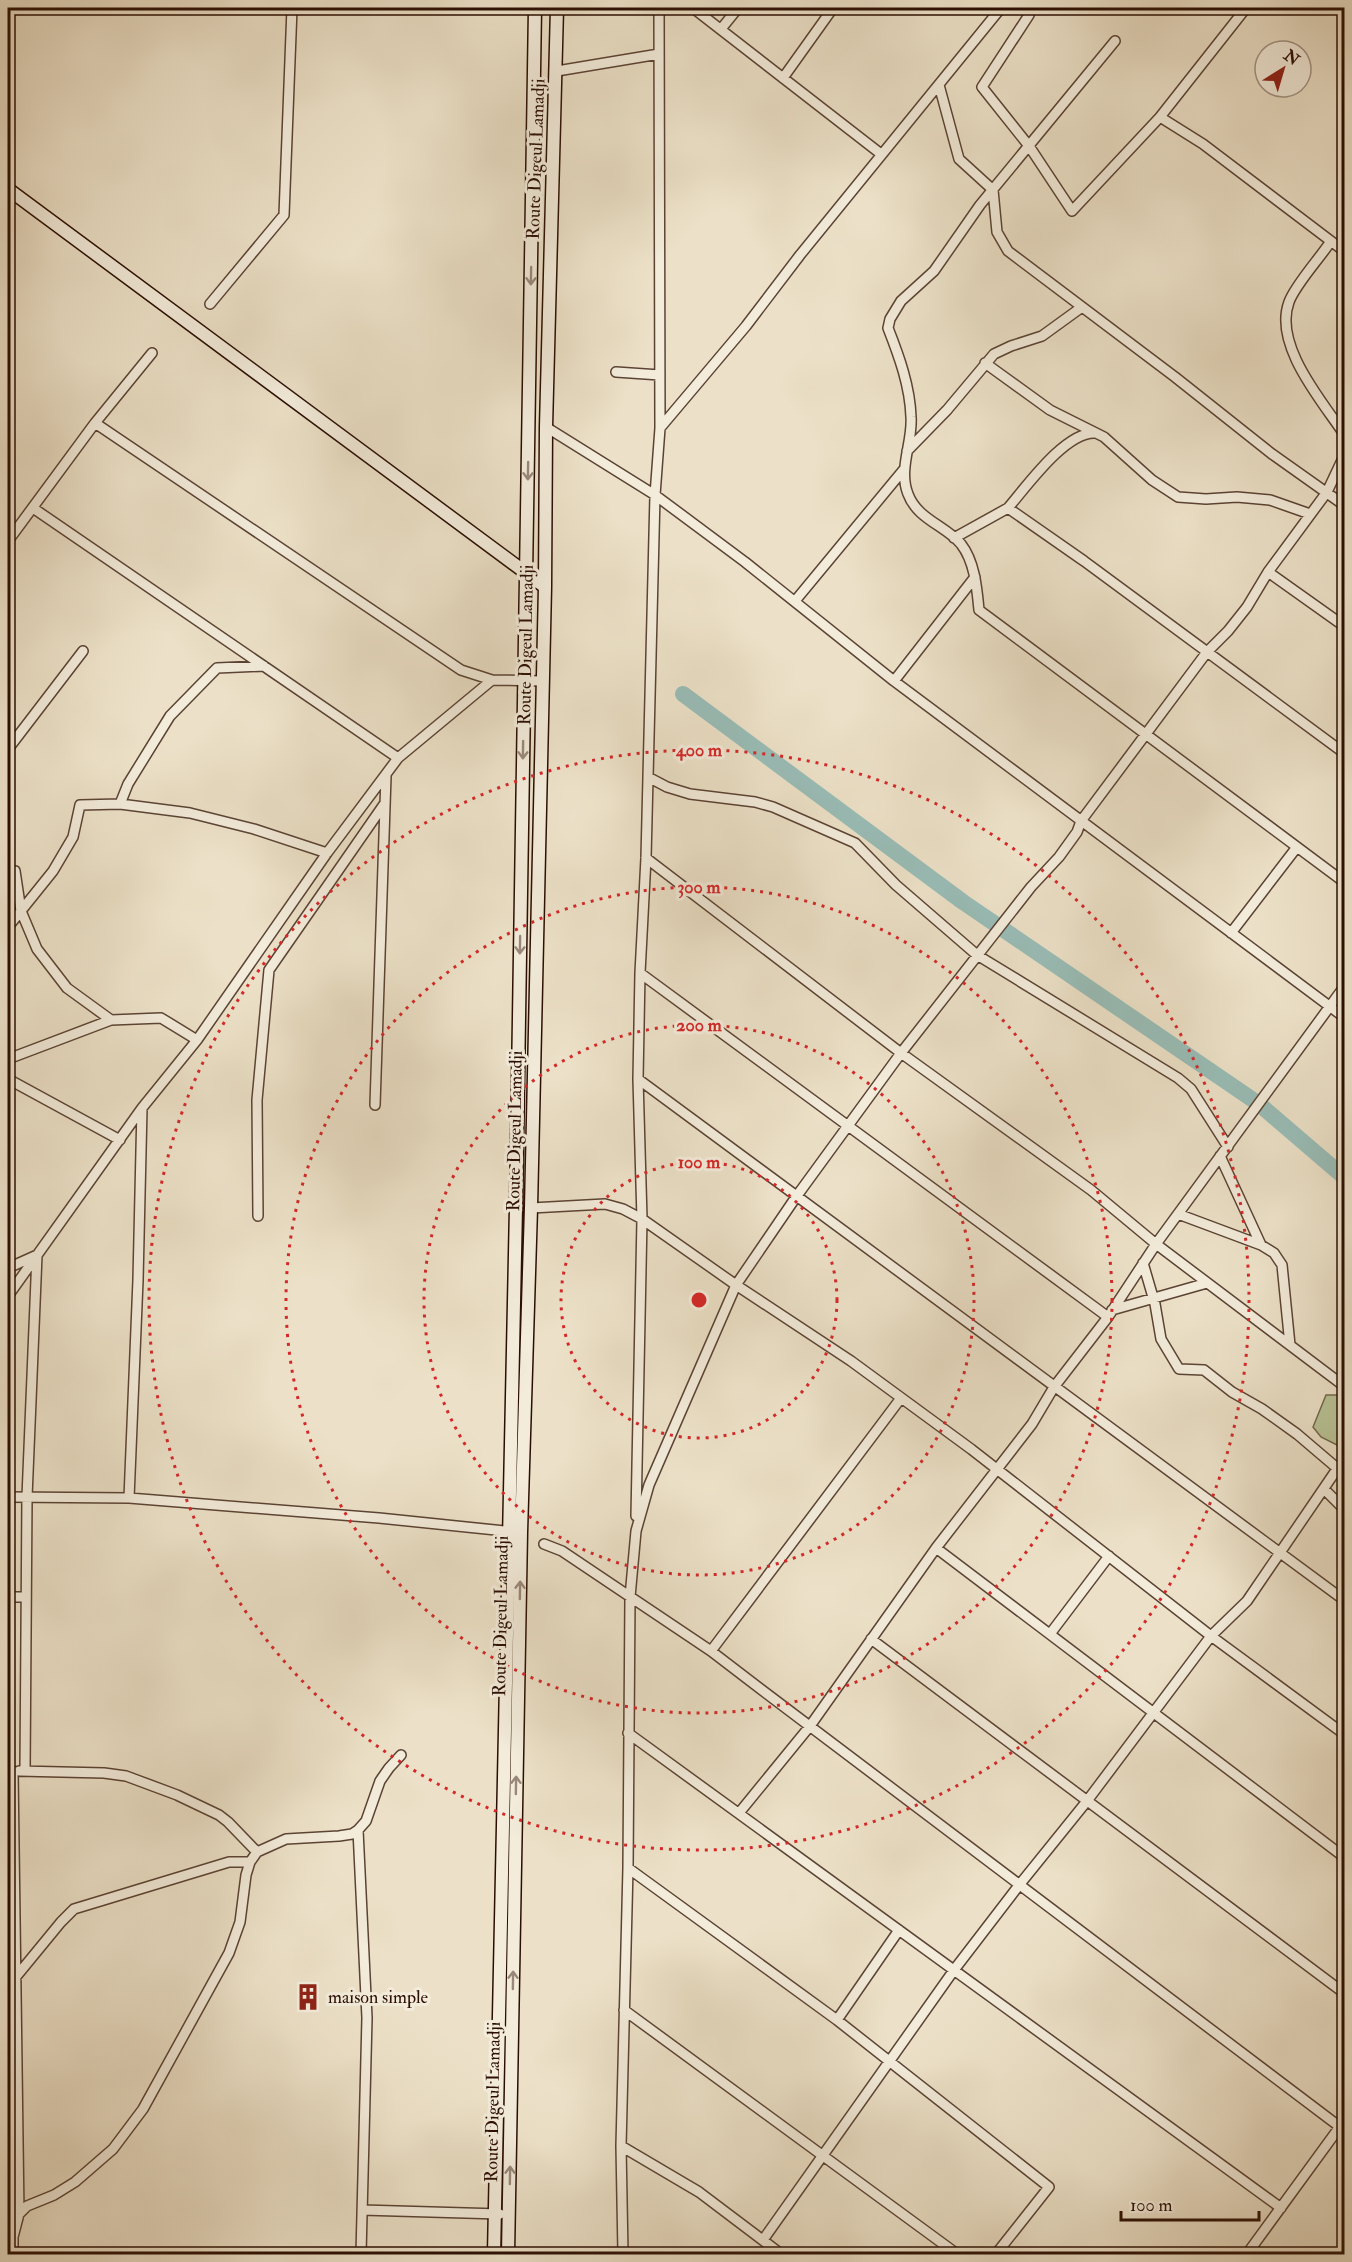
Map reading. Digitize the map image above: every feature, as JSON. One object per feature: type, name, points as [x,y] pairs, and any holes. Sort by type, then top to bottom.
[{"type":"main road","name":"Route Digeul Lamadji","points":[[508,2254],[524,681],[535,8]]},
{"type":"main road","name":"Route Digeul Lamadji","points":[[494,2254],[515,1532],[531,1208],[545,587],[546,427],[558,8]]},
{"type":"main road","points":[[8,189],[545,587]]},
{"type":"street","points":[[210,304],[284,215],[292,8]]},
{"type":"street","points":[[623,2254],[621,2146],[628,1868],[630,1597],[636,1531],[642,1219],[638,1079],[640,973],[646,858],[655,495],[660,428],[659,8]]},
{"type":"street","points":[[693,8],[881,154]]},
{"type":"street","points":[[721,29],[738,8]]},
{"type":"street","points":[[783,78],[833,8]]},
{"type":"street","points":[[660,428],[746,326],[800,255],[1001,8]]},
{"type":"street","points":[[1027,8],[1029,15],[982,87],[1029,146],[1072,211],[1161,117],[1246,8]]},
{"type":"street","points":[[1115,41],[980,205],[933,271],[901,301],[890,319],[888,328],[907,383],[912,418],[905,468],[908,493],[914,506],[962,545],[975,577],[979,610],[1344,882]]},
{"type":"street","points":[[557,71],[659,54]]},
{"type":"street","points":[[939,85],[958,159],[993,190],[997,232],[1008,251],[1272,454],[1344,505]]},
{"type":"street","points":[[1161,117],[1203,144],[1344,251]]},
{"type":"street","points":[[1331,241],[1288,304],[1286,335],[1302,369],[1344,434]]},
{"type":"street","points":[[907,451],[947,410],[994,354],[1041,336],[1082,307]]},
{"type":"street","points":[[8,541],[95,423],[152,353]]},
{"type":"street","points":[[985,363],[1050,410],[1104,437],[1152,480],[1178,497],[1199,499],[1237,497],[1270,500],[1310,514]]},
{"type":"street","points":[[616,372],[660,375]]},
{"type":"street","points":[[95,423],[461,670],[492,680],[543,681]]},
{"type":"street","points":[[546,427],[655,495],[795,601],[894,681],[1344,1017]]},
{"type":"street","points":[[954,538],[1008,508],[1059,451],[1078,437],[1095,433]]},
{"type":"street","points":[[636,1531],[649,1485],[736,1285],[796,1197],[901,1053],[1031,887],[1059,857],[1077,832],[1081,821],[1207,652],[1247,607],[1268,572],[1327,492],[1344,456]]},
{"type":"street","points":[[795,601],[905,468]]},
{"type":"street","points":[[33,508],[398,758]]},
{"type":"street","points":[[1008,508],[1344,753]]},
{"type":"street","points":[[1268,572],[1344,626]]},
{"type":"street","points":[[894,681],[975,577]]},
{"type":"street","points":[[8,748],[83,651]]},
{"type":"street","points":[[120,804],[128,784],[170,716],[217,668],[264,666]]},
{"type":"street","points":[[8,1296],[142,1108],[197,1040],[327,853],[398,758],[492,680]]},
{"type":"street","points":[[375,1105],[386,776]]},
{"type":"street","points":[[648,777],[667,788],[690,794],[755,802],[773,807],[855,843],[896,885],[977,955],[1179,1077],[1191,1089],[1228,1147]]},
{"type":"street","points":[[258,1216],[257,1100],[269,970],[385,802]]},
{"type":"street","points":[[8,927],[53,872],[74,837],[80,805],[120,804],[190,813],[255,829],[327,853]]},
{"type":"street","points":[[1232,933],[1297,847]]},
{"type":"street","points":[[646,858],[901,1053],[1091,1190],[1156,1244],[1344,1386]]},
{"type":"street","points":[[8,871],[15,872],[21,911],[37,949],[67,988],[111,1020]]},
{"type":"street","points":[[640,973],[1110,1314]]},
{"type":"street","points":[[739,1813],[810,1726],[936,1548],[1032,1424],[1054,1387],[1110,1314],[1156,1244],[1344,987]]},
{"type":"street","points":[[8,1059],[111,1020],[161,1018],[197,1040]]},
{"type":"street","points":[[8,1079],[120,1140]]},
{"type":"street","points":[[638,1079],[1344,1600]]},
{"type":"street","points":[[129,1498],[142,1108]]},
{"type":"street","points":[[1220,1156],[1261,1245]]},
{"type":"street","points":[[531,1208],[605,1204],[623,1209],[642,1219],[851,1361],[998,1469],[1211,1636],[1344,1734]]},
{"type":"street","points":[[1178,1214],[1261,1245],[1274,1253],[1282,1265],[1290,1345]]},
{"type":"street","points":[[8,1268],[37,1255]]},
{"type":"street","points":[[25,1771],[27,1497],[37,1255]]},
{"type":"street","points":[[763,2241],[954,1970],[1087,1802],[1211,1636],[1247,1601],[1324,1489],[1341,1472],[1297,1434],[1262,1409],[1232,1392],[1204,1370],[1179,1369],[1161,1339],[1154,1299],[1143,1263]]},
{"type":"street","points":[[1110,1314],[1208,1283]]},
{"type":"street","points":[[711,1652],[901,1398]]},
{"type":"street","points":[[1324,1489],[1344,1509]]},
{"type":"street","points":[[8,1497],[129,1498],[379,1518],[515,1532]]},
{"type":"street","points":[[544,1544],[562,1551],[711,1652],[1343,2126],[1247,2254]]},
{"type":"street","points":[[936,1548],[1344,1857]]},
{"type":"street","points":[[1050,1634],[1109,1556]]},
{"type":"street","points":[[8,1597],[26,1597]]},
{"type":"street","points":[[871,1639],[1344,1992]]},
{"type":"street","points":[[628,1733],[1281,2208]]},
{"type":"street","points":[[19,2214],[27,2206],[54,2195],[75,2182],[113,2149],[143,2109],[229,1953],[240,1922],[246,1875],[250,1862],[257,1852],[286,1839],[339,1836],[352,1834],[358,1830],[366,1821],[380,1781],[401,1755]]},
{"type":"street","points":[[13,2254],[13,2237],[19,2214],[10,1771],[104,1773],[143,1781],[219,1815],[257,1852]]},
{"type":"street","points":[[358,1830],[367,2018],[361,2254]]},
{"type":"street","points":[[15,1978],[74,1909],[229,1862],[250,1862]]},
{"type":"street","points":[[628,1868],[837,2020],[1049,2187],[996,2254]]},
{"type":"street","points":[[837,2020],[899,1930]]},
{"type":"street","points":[[624,2010],[957,2254]]},
{"type":"street","points":[[621,2146],[699,2192],[781,2254]]},
{"type":"street","points":[[362,2210],[509,2215]]},
{"type":"green space","points":[[1326,1395],[1344,1395],[1343,1448],[1321,1437],[1313,1427]]},
{"type":"waterway","points":[[683,694],[963,902],[1259,1104],[1344,1177]]},
{"type":"place","name":"maison simple","points":[[308,1997]]}]
